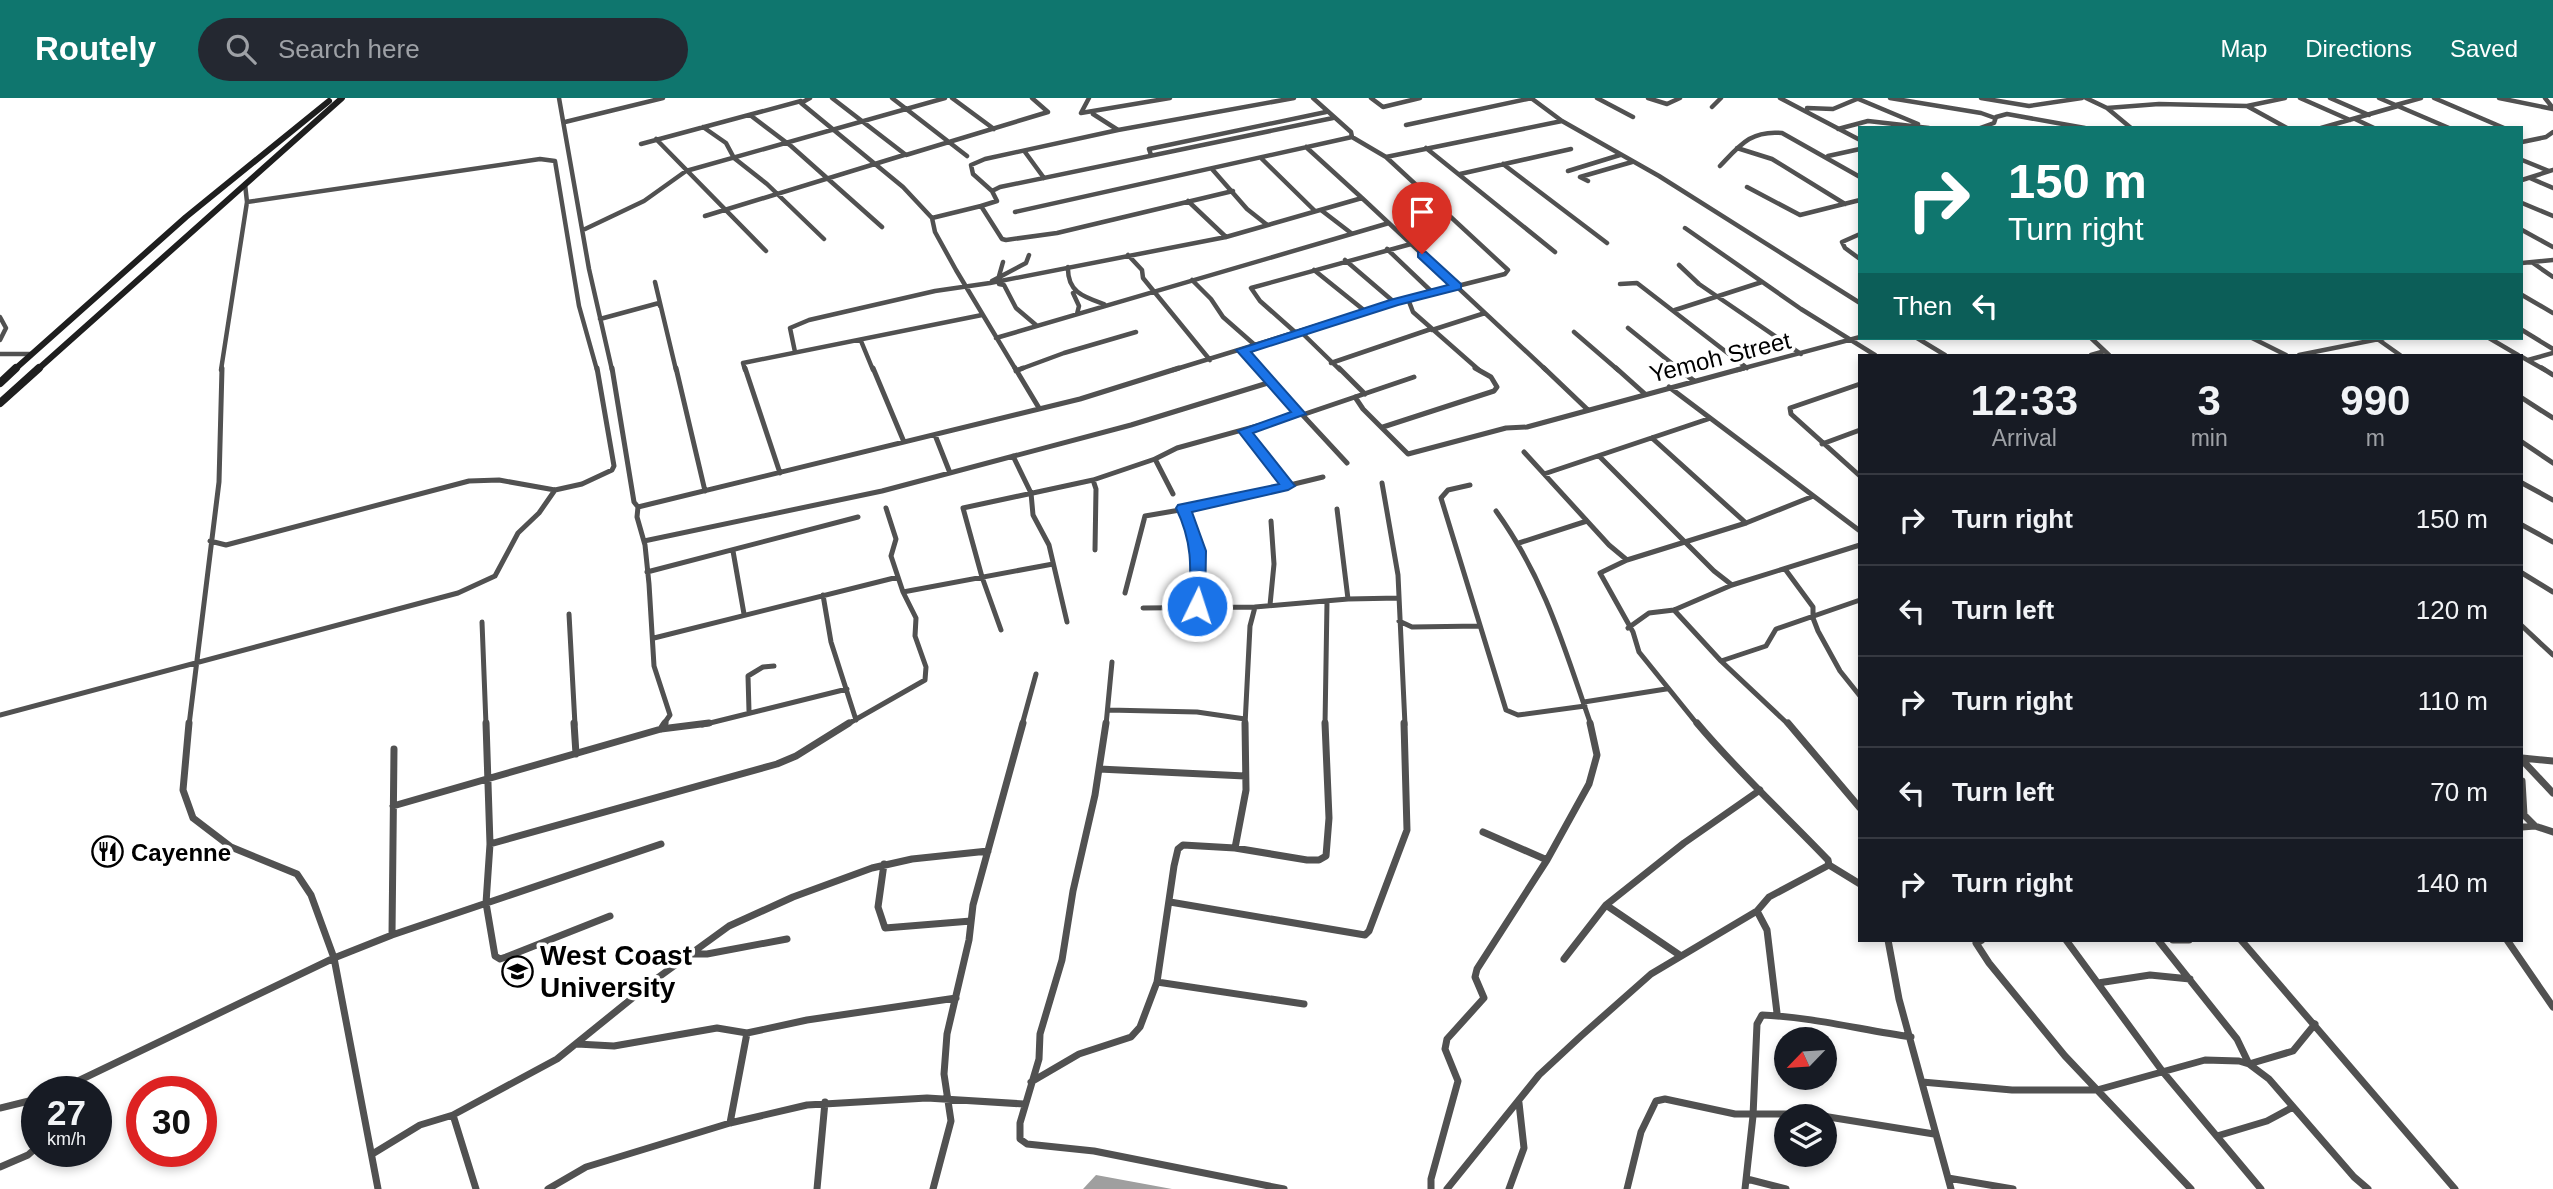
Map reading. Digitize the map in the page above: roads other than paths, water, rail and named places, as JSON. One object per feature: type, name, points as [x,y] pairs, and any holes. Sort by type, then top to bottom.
[{"type":"street","points":[[0,383],[186,217],[333,98]]},
{"type":"street","points":[[0,403],[342,98]]},
{"type":"street","points":[[559,98],[600,319],[615,382],[634,502],[638,507],[637,517],[644,541],[656,677],[670,715],[661,729]]},
{"type":"street","points":[[565,122],[663,98]]},
{"type":"street","points":[[640,144],[810,98]]},
{"type":"street","points":[[832,98],[904,155]]},
{"type":"street","points":[[892,98],[967,156]]},
{"type":"street","points":[[583,230],[644,201],[686,171],[945,98]]},
{"type":"street","points":[[952,98],[994,129]]},
{"type":"street","points":[[705,216],[904,155],[950,144],[1048,112],[1032,98]]},
{"type":"street","points":[[1089,98],[1080,112],[1100,117],[1118,130]]},
{"type":"street","points":[[1090,113],[1170,98]]},
{"type":"street","points":[[932,218],[997,201],[992,191],[973,174],[971,164],[985,159],[1118,130],[1294,98]]},
{"type":"street","points":[[638,507],[1039,408],[1210,360],[1394,302],[1506,274],[1507,268],[1386,157],[1352,137],[1351,132],[1313,98]]},
{"type":"street","points":[[1371,98],[1383,107],[1420,98]]},
{"type":"street","points":[[1406,125],[1532,98],[1562,121],[1858,302]]},
{"type":"street","points":[[1597,98],[1633,117]]},
{"type":"street","points":[[1648,98],[1667,104],[1680,98]]},
{"type":"street","points":[[1712,107],[1721,98]]},
{"type":"street","points":[[1780,98],[1858,139]]},
{"type":"street","points":[[1796,106],[1825,112],[1842,108],[1856,98],[1924,126]]},
{"type":"street","points":[[1895,98],[1993,117],[2007,114],[2074,126]]},
{"type":"street","points":[[1981,98],[1990,105],[1994,123],[1986,126]]},
{"type":"street","points":[[1990,105],[2004,101],[2043,105],[2084,98],[2107,108],[2129,126]]},
{"type":"street","points":[[2146,98],[2159,104]]},
{"type":"street","points":[[2186,104],[2197,98],[2206,104]]},
{"type":"street","points":[[2107,108],[2159,104],[2247,106],[2285,98]]},
{"type":"street","points":[[2300,98],[2369,126]]},
{"type":"street","points":[[2330,98],[2369,115]]},
{"type":"street","points":[[2379,98],[2444,126]]},
{"type":"street","points":[[2329,126],[2421,98]]},
{"type":"street","points":[[2434,98],[2499,126]]},
{"type":"street","points":[[2499,98],[2553,109]]},
{"type":"street","points":[[2545,98],[2553,109]]},
{"type":"street","points":[[801,101],[902,187],[932,218],[935,232],[965,287],[1039,408]]},
{"type":"street","points":[[2247,106],[2283,126]]},
{"type":"street","points":[[1151,155],[1149,149],[1326,112]]},
{"type":"street","points":[[750,114],[786,142],[882,227]]},
{"type":"street","points":[[992,191],[1333,118]]},
{"type":"street","points":[[1386,157],[1562,121]]},
{"type":"street","points":[[1838,129],[1868,121],[1912,126]]},
{"type":"street","points":[[703,127],[726,143],[734,158],[824,239]]},
{"type":"street","points":[[1720,166],[1749,135],[1760,131],[1773,131],[1782,133],[1858,176]]},
{"type":"street","points":[[2523,142],[2546,137],[2553,132]]},
{"type":"street","points":[[2523,136],[2530,139]]},
{"type":"street","points":[[1015,212],[1352,137]]},
{"type":"street","points":[[656,139],[766,251]]},
{"type":"street","points":[[1306,147],[1588,410]]},
{"type":"street","points":[[1426,148],[1555,252]]},
{"type":"street","points":[[1737,148],[1772,159],[1845,204]]},
{"type":"street","points":[[1460,174],[1571,149]]},
{"type":"street","points":[[1827,157],[1858,149]]},
{"type":"street","points":[[1025,152],[1044,178]]},
{"type":"street","points":[[1732,154],[1755,153]]},
{"type":"street","points":[[1568,171],[1620,155]]},
{"type":"street","points":[[1261,158],[1318,211],[1351,233]]},
{"type":"street","points":[[210,541],[226,545],[469,481],[499,480],[555,490],[582,484],[612,470],[614,466],[598,372],[579,306],[555,162],[540,159],[247,202]]},
{"type":"street","points":[[2523,160],[2551,170]]},
{"type":"street","points":[[1588,181],[1580,177],[1632,162]]},
{"type":"street","points":[[1503,164],[1607,243]]},
{"type":"street","points":[[1212,169],[1247,209],[1266,225]]},
{"type":"street","points":[[2523,180],[2551,170]]},
{"type":"street","points":[[2530,178],[2553,188]]},
{"type":"street","points":[[246,184],[247,202],[220,380],[219,482],[195,662],[183,790],[193,818],[231,847],[297,874],[311,895],[334,958],[379,1189]]},
{"type":"street","points":[[1747,187],[1800,215],[1858,201]]},
{"type":"street","points":[[981,206],[1002,239],[1006,240],[1057,233],[1233,191]]},
{"type":"street","points":[[795,352],[790,328],[796,323],[934,291],[990,283],[1226,237],[1362,198]]},
{"type":"street","points":[[1188,201],[1226,237]]},
{"type":"street","points":[[2523,203],[2553,216]]},
{"type":"street","points":[[996,338],[1389,223]]},
{"type":"street","points":[[1685,228],[1873,354]]},
{"type":"street","points":[[2523,231],[2553,247]]},
{"type":"street","points":[[1858,235],[1842,242],[1845,248],[1858,258]]},
{"type":"street","points":[[1365,394],[1260,301],[1251,288],[1411,244]]},
{"type":"street","points":[[1387,249],[1432,292]]},
{"type":"street","points":[[1128,255],[1142,270],[1143,278],[1210,360]]},
{"type":"street","points":[[990,283],[1027,263],[1028,256]]},
{"type":"street","points":[[1345,260],[1394,302]]},
{"type":"street","points":[[2523,263],[2553,260]]},
{"type":"street","points":[[999,276],[1003,262]]},
{"type":"street","points":[[2533,263],[2553,277]]},
{"type":"street","points":[[132,265],[154,265]]},
{"type":"street","points":[[1679,265],[1699,284],[1801,354]]},
{"type":"street","points":[[1068,267],[1067,279],[1079,296],[1106,304]]},
{"type":"street","points":[[1314,270],[1365,312]]},
{"type":"street","points":[[1192,280],[1211,299],[1223,317],[1256,345]]},
{"type":"street","points":[[655,282],[705,491]]},
{"type":"street","points":[[1675,310],[1762,282]]},
{"type":"street","points":[[990,283],[1004,285],[1007,298],[1024,318],[1037,325]]},
{"type":"street","points":[[1620,284],[1637,283],[1747,368]]},
{"type":"street","points":[[1073,290],[1079,306],[1077,314]]},
{"type":"street","points":[[2523,296],[2553,313]]},
{"type":"street","points":[[1355,397],[1383,427],[1496,389],[1491,377],[1473,367],[1413,312],[1408,299]]},
{"type":"street","points":[[600,319],[647,304],[659,303],[660,306]]},
{"type":"street","points":[[1331,363],[1485,313]]},
{"type":"street","points":[[780,473],[743,363],[982,315]]},
{"type":"street","points":[[0,317],[6,328],[0,340]]},
{"type":"street","points":[[1628,328],[1694,381]]},
{"type":"street","points":[[2523,331],[2553,351]]},
{"type":"street","points":[[1016,371],[1064,353],[1136,332]]},
{"type":"street","points":[[1574,332],[1645,394]]},
{"type":"street","name":"Yemoh Street","points":[[1383,427],[1408,454],[1588,410],[1858,338]]},
{"type":"street","points":[[1920,340],[1940,354]]},
{"type":"street","points":[[2093,340],[2107,353]]},
{"type":"street","points":[[2256,340],[2284,354]]},
{"type":"street","points":[[2304,354],[2370,340]]},
{"type":"street","points":[[2381,340],[2399,354]]},
{"type":"street","points":[[2492,340],[2515,354]]},
{"type":"street","points":[[861,341],[904,442]]},
{"type":"street","points":[[1242,350],[1346,463]]},
{"type":"street","points":[[2523,355],[2553,351]]},
{"type":"street","points":[[1,355],[32,354]]},
{"type":"street","points":[[2523,359],[2553,375]]},
{"type":"street","points":[[1001,630],[982,577],[963,508],[1093,480],[1155,459],[1177,448],[1301,415],[1414,377]]},
{"type":"street","points":[[644,541],[882,491],[1131,425],[1271,382]]},
{"type":"street","points":[[1858,385],[1790,408],[1791,414],[1858,474]]},
{"type":"street","points":[[1669,387],[1811,497],[1858,530]]},
{"type":"street","points":[[2523,399],[2553,418]]},
{"type":"street","points":[[1544,474],[1708,419]]},
{"type":"street","points":[[1245,431],[1288,486]]},
{"type":"street","points":[[1822,444],[1858,431]]},
{"type":"street","points":[[935,435],[950,473]]},
{"type":"street","points":[[1652,438],[1746,523]]},
{"type":"street","points":[[2523,443],[2553,463]]},
{"type":"street","points":[[1524,452],[1626,560]]},
{"type":"street","points":[[1013,456],[1031,493],[1033,515],[1047,539],[1063,595],[1067,622]]},
{"type":"street","points":[[1599,456],[1732,585]]},
{"type":"street","points":[[1155,459],[1174,494]]},
{"type":"street","points":[[1125,593],[1143,518],[1150,514],[1203,506],[1323,477]]},
{"type":"street","points":[[1093,480],[1096,489],[1095,550]]},
{"type":"street","points":[[1170,902],[1359,936],[1369,931],[1406,830],[1406,759],[1398,575],[1382,483]]},
{"type":"street","points":[[2523,483],[2553,500]]},
{"type":"street","points":[[1470,485],[1448,491],[1441,498],[1506,710],[1511,714],[1666,689]]},
{"type":"street","points":[[0,715],[418,606],[458,593],[495,576],[518,533],[539,513],[555,490]]},
{"type":"street","points":[[2543,494],[2553,491]]},
{"type":"street","points":[[1811,497],[1746,523],[1626,560],[1600,573],[1628,628],[1633,632],[1639,652],[1666,689],[1740,774],[1760,790],[1829,864],[1858,883]]},
{"type":"street","points":[[1183,508],[1192,526],[1199,551],[1197,606]]},
{"type":"street","points":[[490,844],[777,764],[925,680],[926,667],[915,636],[916,618],[903,592],[891,556],[896,539],[886,509]]},
{"type":"street","points":[[1337,509],[1348,599]]},
{"type":"street","points":[[1431,1189],[1430,1179],[1458,1081],[1445,1049],[1447,1039],[1484,998],[1475,977],[1477,969],[1547,860],[1595,767],[1596,746],[1549,602],[1519,543],[1496,512]]},
{"type":"street","points":[[647,572],[858,517]]},
{"type":"street","points":[[1270,605],[1274,544],[1271,521]]},
{"type":"street","points":[[1519,543],[1587,521]]},
{"type":"street","points":[[2523,526],[2553,542]]},
{"type":"street","points":[[1628,628],[1646,613],[1664,608],[1674,610],[1732,585],[1858,546]]},
{"type":"street","points":[[733,551],[744,614]]},
{"type":"street","points":[[903,592],[1053,564]]},
{"type":"street","points":[[1785,569],[1813,607],[1813,618],[1840,671],[1858,694]]},
{"type":"street","points":[[2523,574],[2553,592]]},
{"type":"street","points":[[654,638],[898,578]]},
{"type":"street","points":[[823,595],[831,642],[856,720]]},
{"type":"street","points":[[1143,608],[1255,607],[1348,599],[1399,598]]},
{"type":"street","points":[[1721,661],[1766,646],[1776,629],[1858,601]]},
{"type":"street","points":[[1030,1082],[1079,1054],[1131,1037],[1140,1027],[1157,982],[1178,849],[1183,845],[1235,848],[1307,860],[1319,860],[1326,856],[1329,818],[1325,727],[1327,602]]},
{"type":"street","points":[[1235,848],[1244,806],[1250,626],[1255,607]]},
{"type":"street","points":[[1674,610],[1721,661],[1785,720],[1858,805]]},
{"type":"street","points":[[569,614],[576,754]]},
{"type":"street","points":[[1399,621],[1412,627],[1480,626]]},
{"type":"street","points":[[482,622],[490,844],[486,903],[495,956],[500,959],[610,916]]},
{"type":"street","points":[[2523,627],[2553,655]]},
{"type":"street","points":[[1112,662],[1099,769],[1073,891],[1062,960],[1040,1034],[1039,1059],[1030,1082],[1018,1130],[1020,1139],[1027,1144],[1094,1151],[1284,1189]]},
{"type":"street","points":[[749,712],[748,676],[763,667],[774,666]]},
{"type":"street","points":[[933,1189],[951,1121],[944,1074],[947,1034],[988,851],[1036,674]]},
{"type":"street","points":[[393,806],[661,729],[699,726],[847,689]]},
{"type":"street","points":[[1108,710],[1197,712],[1245,719]]},
{"type":"street","points":[[392,934],[394,749]]},
{"type":"street","points":[[2523,759],[2553,761]]},
{"type":"street","points":[[2523,760],[2553,793]]},
{"type":"street","points":[[1099,769],[1245,776]]},
{"type":"street","points":[[1564,959],[1606,905],[1684,843],[1760,790]]},
{"type":"street","points":[[2523,798],[2524,815],[2535,826]]},
{"type":"street","points":[[2523,827],[2535,826],[2553,832]]},
{"type":"street","points":[[1483,832],[1547,860]]},
{"type":"street","points":[[88,1076],[334,958],[392,934],[661,844]]},
{"type":"street","points":[[373,1153],[420,1125],[453,1115],[556,1059],[729,926],[771,906],[884,864],[988,851]]},
{"type":"street","points":[[884,864],[879,912],[880,922],[885,928],[971,921]]},
{"type":"street","points":[[1447,1189],[1539,1075],[1651,974],[1757,911],[1769,897],[1829,864]]},
{"type":"street","points":[[1606,905],[1681,956]]},
{"type":"street","points":[[1757,911],[1767,930],[1776,1013]]},
{"type":"street","points":[[690,954],[707,954],[787,939]]},
{"type":"street","points":[[1888,942],[1899,999],[1951,1189]]},
{"type":"street","points":[[1978,942],[1976,943],[1989,963],[2065,1056],[2191,1189]]},
{"type":"street","points":[[2067,942],[2163,1072],[2261,1189]]},
{"type":"street","points":[[2160,942],[2237,1039],[2249,1064]]},
{"type":"street","points":[[2243,942],[2455,1189]]},
{"type":"street","points":[[2508,942],[2553,1007]]},
{"type":"street","points":[[2098,983],[2150,975],[2190,979]]},
{"type":"street","points":[[1157,982],[1304,1004]]},
{"type":"street","points":[[577,1044],[614,1046],[717,1028],[747,1033],[807,1020],[956,999]]},
{"type":"street","points":[[1786,1189],[1746,1184],[1753,1116],[1757,1024],[1762,1015],[1776,1013],[1837,1026],[1911,1037]]},
{"type":"street","points":[[2249,1064],[2293,1051],[2315,1024]]},
{"type":"street","points":[[730,1123],[747,1033]]},
{"type":"street","points":[[1922,1082],[2012,1090],[2097,1090],[2205,1060],[2226,1059],[2249,1064],[2269,1079],[2368,1189]]},
{"type":"street","points":[[548,1189],[586,1167],[730,1123],[825,1102],[948,1098],[1024,1104]]},
{"type":"street","points":[[1627,1189],[1635,1151],[1649,1112],[1656,1101],[1665,1099],[1753,1116],[1770,1112],[1801,1113],[1872,1121],[1934,1134]]},
{"type":"street","points":[[817,1189],[825,1102]]},
{"type":"street","points":[[0,1108],[21,1103]]},
{"type":"street","points":[[1509,1189],[1524,1148],[1519,1103]]},
{"type":"street","points":[[2217,1136],[2267,1121],[2293,1107]]},
{"type":"street","points":[[453,1115],[476,1189]]},
{"type":"street","points":[[0,1167],[21,1158]]},
{"type":"street","points":[[1948,1178],[2013,1189]]},
{"type":"place","name":"Cayenne","points":[[108,852]]},
{"type":"place","name":"West Coast University","points":[[517,971]]}]
